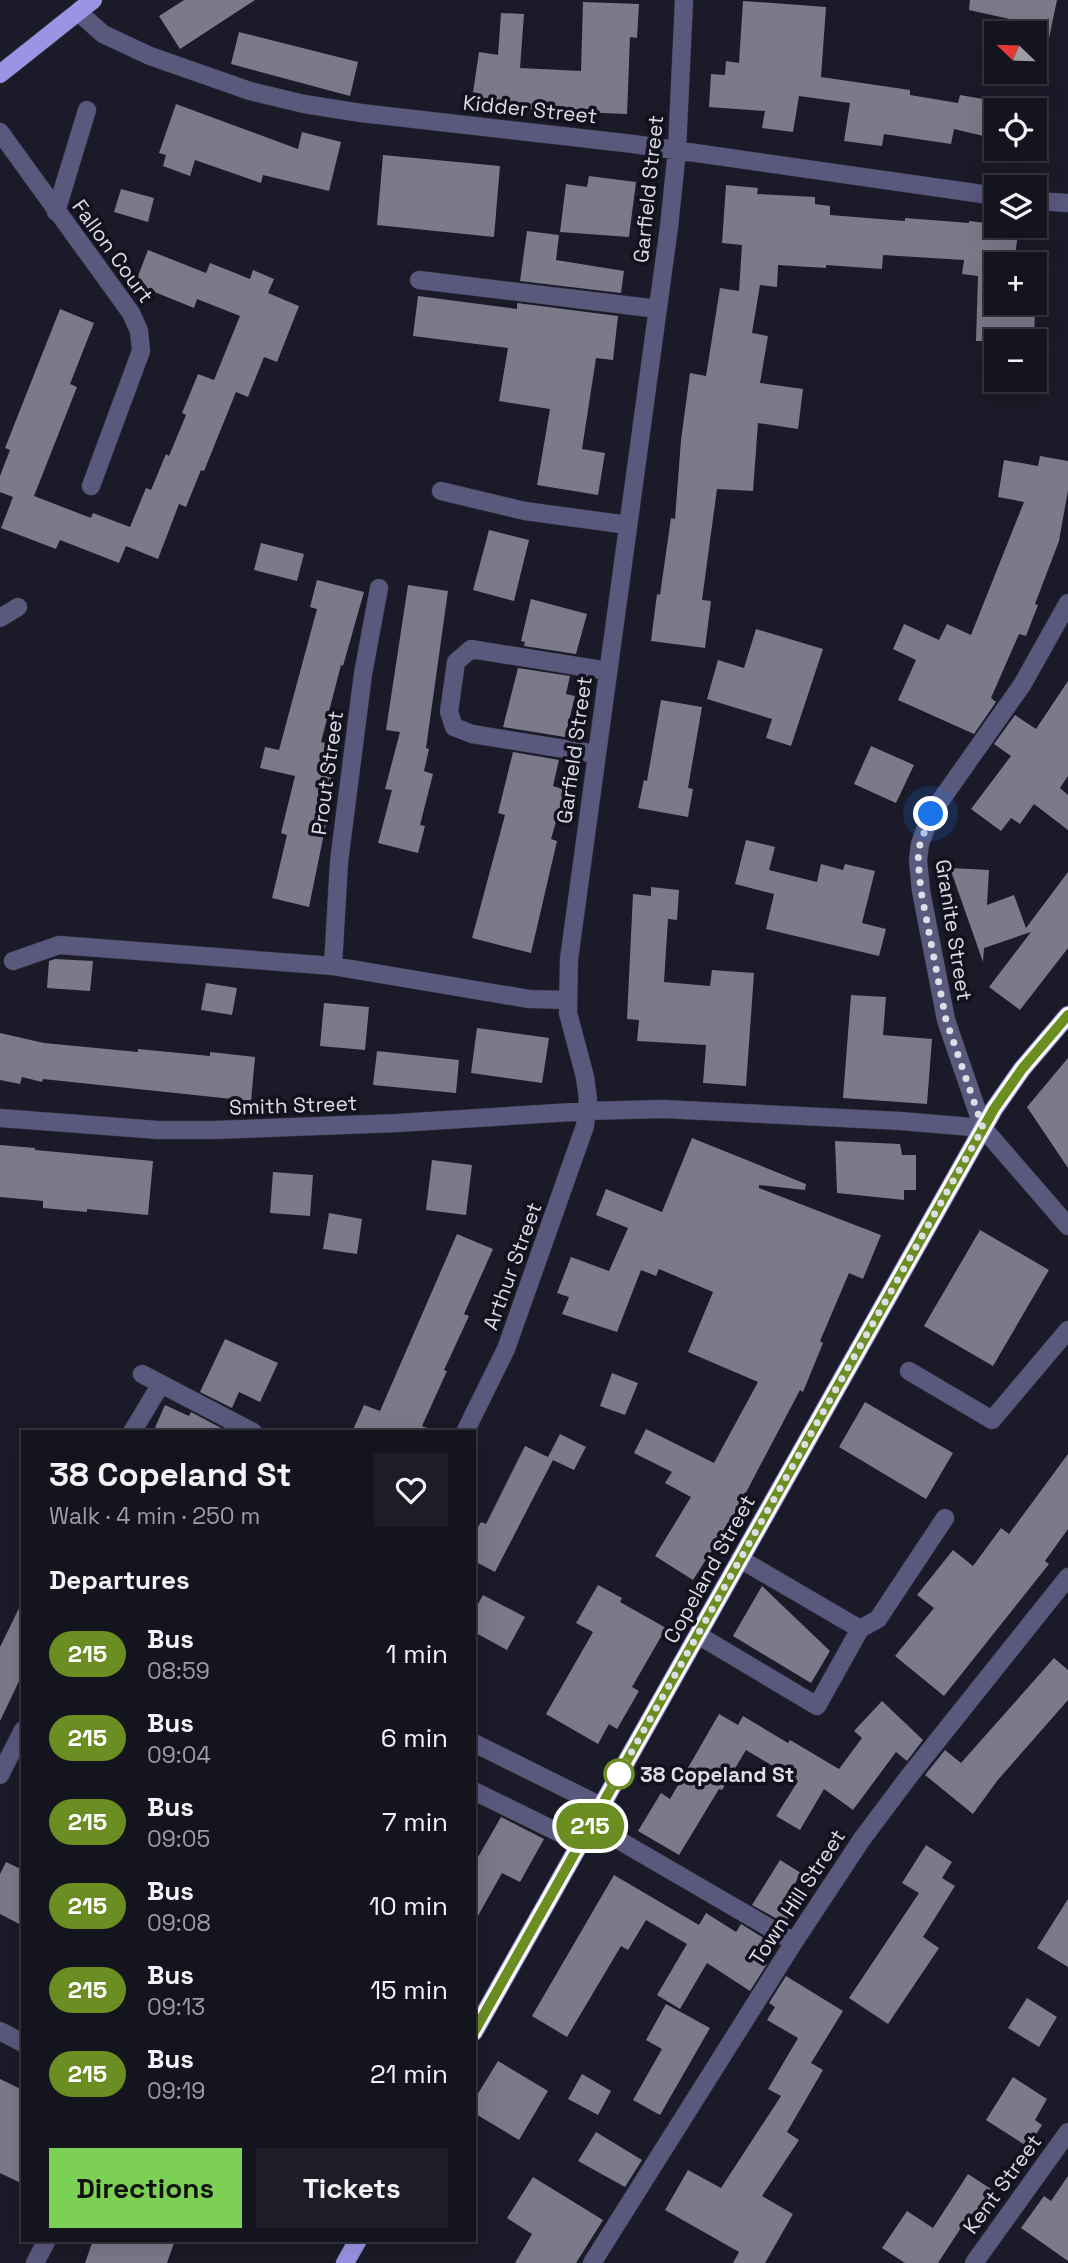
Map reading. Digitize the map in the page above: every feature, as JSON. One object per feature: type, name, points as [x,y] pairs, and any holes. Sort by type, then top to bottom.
[{"type":"main road","points":[[0,74],[87,5]]},
{"type":"main road","name":"Copeland Street","points":[[476,2028],[983,1128],[1012,1082],[1068,1015]]},
{"type":"main road","points":[[345,2263],[357,2242]]},
{"type":"street","name":"Garfield Street","points":[[588,1111],[585,1077],[573,1035],[567,1000],[571,935],[658,309],[677,150],[684,0]]},
{"type":"street","name":"Kidder Street","points":[[87,5],[85,18],[103,34],[132,49],[250,91],[285,100],[361,113],[677,150],[984,194]]},
{"type":"street","points":[[57,212],[87,110]]},
{"type":"street","name":"Fallon Court","points":[[0,132],[131,313],[142,341],[138,361],[91,486]]},
{"type":"street","points":[[1047,202],[1068,203]]},
{"type":"street","points":[[419,280],[658,309]]},
{"type":"street","points":[[441,491],[525,511],[628,525]]},
{"type":"street","name":"Prout Street","points":[[333,966],[339,862],[363,674],[379,587]]},
{"type":"street","name":"Granite Street","points":[[1068,603],[1022,685],[931,814],[920,844],[918,860],[921,891],[941,999],[952,1041],[983,1128],[1068,1226]]},
{"type":"street","points":[[0,618],[18,607]]},
{"type":"street","points":[[596,754],[472,734],[454,727],[449,712],[456,662],[471,649],[608,671]]},
{"type":"street","points":[[13,961],[59,945],[333,966],[529,999],[567,1000]]},
{"type":"street","points":[[588,1111],[690,1110],[983,1128]]},
{"type":"street","name":"Smith Street","points":[[0,1118],[158,1130],[214,1130],[398,1124],[588,1111]]},
{"type":"street","name":"Arthur Street","points":[[466,1430],[506,1349],[579,1148],[588,1111]]},
{"type":"street","points":[[909,1371],[992,1420],[1068,1330]]},
{"type":"street","points":[[142,1374],[251,1430]]},
{"type":"street","points":[[133,1430],[161,1384]]},
{"type":"street","points":[[698,1635],[817,1706],[860,1629],[878,1619],[885,1610],[945,1518]]},
{"type":"street","points":[[740,1559],[860,1629]]},
{"type":"street","name":"Town Hill Street","points":[[593,2263],[794,1942],[862,1839],[1065,1587]]},
{"type":"street","points":[[0,1774],[21,1734]]},
{"type":"street","points":[[476,1743],[601,1806]]},
{"type":"street","points":[[476,1792],[580,1843]]},
{"type":"street","points":[[591,1824],[794,1942]]},
{"type":"street","points":[[0,2031],[21,2042]]},
{"type":"street","name":"Kent Street","points":[[974,2263],[1068,2132]]},
{"type":"street","points":[[35,2263],[46,2242]]},
{"type":"building","points":[[184,0],[255,0],[180,49],[159,16]]},
{"type":"building","points":[[970,0],[1057,0],[1049,38],[1047,21],[1014,21],[969,10]]},
{"type":"building","points":[[743,1],[826,7],[821,77],[910,90],[910,95],[958,103],[960,95],[984,99],[984,136],[954,129],[951,144],[884,134],[882,146],[844,141],[850,103],[799,96],[793,132],[762,128],[765,111],[709,107],[711,74],[725,75],[726,61],[739,63]]},
{"type":"building","points":[[583,2],[639,4],[637,38],[630,37],[627,114],[508,111],[471,106],[479,52],[498,55],[501,13],[524,14],[520,68],[581,71]]},
{"type":"building","points":[[239,32],[358,62],[350,96],[231,64]]},
{"type":"building","points":[[176,104],[298,149],[302,132],[341,142],[329,191],[263,175],[261,183],[195,160],[190,176],[163,166],[166,155],[159,153]]},
{"type":"building","points":[[383,155],[500,166],[494,237],[377,225]]},
{"type":"building","points":[[589,176],[636,182],[629,237],[560,232],[566,184],[587,187]]},
{"type":"building","points":[[726,185],[758,188],[757,194],[815,197],[815,204],[830,206],[830,215],[905,221],[905,218],[984,223],[984,238],[1017,238],[1015,252],[984,252],[984,315],[1035,315],[1034,329],[984,329],[984,341],[976,341],[978,276],[962,274],[964,260],[883,255],[882,269],[778,265],[777,287],[760,285],[752,333],[768,336],[760,383],[803,389],[798,429],[758,423],[753,491],[717,489],[702,600],[711,601],[705,648],[651,641],[671,518],[675,519],[681,440],[690,373],[706,376],[720,288],[739,291],[742,245],[722,243]]},
{"type":"building","points":[[121,189],[154,198],[148,222],[114,212]]},
{"type":"building","points":[[527,231],[559,235],[556,260],[624,271],[621,293],[520,281]]},
{"type":"building","points":[[148,250],[206,273],[210,263],[250,279],[253,270],[274,279],[268,293],[299,306],[277,362],[264,357],[248,397],[236,392],[204,471],[201,470],[186,507],[179,504],[158,559],[126,546],[119,563],[60,540],[56,549],[1,528],[13,497],[0,492],[0,476],[10,450],[5,448],[60,309],[94,323],[70,384],[77,387],[34,496],[91,518],[93,513],[130,527],[146,488],[151,490],[166,454],[169,456],[186,415],[182,413],[198,374],[214,380],[240,316],[197,299],[194,308],[135,284]]},
{"type":"building","points":[[418,296],[517,309],[517,303],[618,316],[613,360],[596,358],[582,449],[605,453],[598,495],[537,485],[550,409],[499,401],[508,348],[413,336]]},
{"type":"building","points":[[1040,456],[1068,461],[1068,490],[1059,541],[1026,636],[1019,634],[991,698],[996,702],[974,734],[898,700],[916,660],[893,649],[904,624],[939,640],[947,624],[971,635],[1024,502],[998,497],[1004,460],[1038,466]]},
{"type":"building","points":[[489,530],[529,540],[514,601],[473,590]]},
{"type":"building","points":[[261,543],[304,554],[297,581],[254,570]]},
{"type":"building","points":[[317,580],[364,592],[321,742],[339,746],[324,808],[329,809],[309,907],[272,898],[287,835],[281,833],[295,776],[260,768],[265,747],[279,750],[317,609],[310,607]]},
{"type":"building","points":[[408,585],[448,591],[424,771],[433,774],[420,825],[425,826],[418,853],[378,843],[392,790],[385,789],[400,732],[386,730]]},
{"type":"building","points":[[531,599],[587,614],[576,654],[524,646],[525,642],[521,641]]},
{"type":"building","points":[[756,629],[823,649],[791,746],[766,738],[772,719],[707,699],[718,660],[744,668]]},
{"type":"building","points":[[518,668],[570,676],[566,694],[575,696],[565,737],[503,727]]},
{"type":"building","points":[[1068,681],[1068,776],[1060,788],[1068,795],[1068,830],[1034,804],[1020,824],[1011,818],[1001,831],[971,809],[1011,756],[994,744],[1015,715],[1036,729]]},
{"type":"building","points":[[661,700],[702,707],[688,788],[693,789],[688,817],[638,808],[644,780],[647,781]]},
{"type":"building","points":[[871,746],[914,765],[896,803],[854,784]]},
{"type":"building","points":[[513,752],[559,760],[553,786],[565,790],[551,839],[557,841],[531,953],[472,938],[505,815],[498,813]]},
{"type":"building","points":[[746,840],[775,847],[769,870],[817,882],[821,864],[843,870],[845,864],[875,871],[862,923],[886,929],[879,956],[766,929],[774,894],[735,884]]},
{"type":"building","points":[[950,868],[989,870],[987,905],[1014,895],[1026,928],[1068,872],[1068,948],[1020,1010],[989,987],[1031,932],[984,948],[983,962]]},
{"type":"building","points":[[651,887],[679,890],[677,920],[668,919],[664,982],[710,986],[712,970],[754,973],[746,1086],[703,1083],[706,1045],[637,1041],[639,1020],[627,1019],[633,894],[651,896]]},
{"type":"building","points":[[49,961],[93,961],[90,991],[47,988]]},
{"type":"building","points":[[206,983],[237,988],[232,1015],[201,1010]]},
{"type":"building","points":[[851,995],[886,997],[883,1035],[932,1039],[927,1104],[843,1098]]},
{"type":"building","points":[[324,1003],[369,1007],[365,1050],[320,1046]]},
{"type":"building","points":[[477,1028],[549,1038],[542,1083],[471,1073]]},
{"type":"building","points":[[0,1033],[44,1043],[138,1052],[138,1049],[210,1056],[210,1052],[255,1057],[251,1101],[43,1079],[42,1082],[22,1077],[20,1084],[0,1080]]},
{"type":"building","points":[[377,1051],[459,1060],[456,1093],[373,1085]]},
{"type":"building","points":[[1068,1058],[1068,1168],[1027,1107]]},
{"type":"building","points":[[692,1138],[806,1184],[805,1190],[759,1185],[759,1188],[881,1235],[863,1279],[849,1273],[820,1341],[823,1343],[803,1392],[800,1390],[732,1519],[693,1580],[655,1556],[691,1497],[665,1483],[672,1472],[634,1453],[646,1429],[714,1463],[758,1382],[688,1352],[713,1292],[659,1269],[656,1276],[641,1270],[617,1332],[562,1314],[569,1297],[557,1293],[571,1257],[609,1271],[628,1228],[596,1215],[606,1189],[662,1212]]},
{"type":"building","points":[[835,1141],[900,1144],[902,1155],[916,1155],[916,1190],[904,1190],[904,1200],[837,1193]]},
{"type":"building","points":[[0,1145],[153,1161],[148,1215],[43,1208],[43,1201],[0,1197]]},
{"type":"building","points":[[432,1160],[472,1165],[466,1215],[426,1210]]},
{"type":"building","points":[[273,1172],[313,1175],[310,1216],[270,1213]]},
{"type":"building","points":[[329,1213],[362,1219],[357,1254],[323,1249]]},
{"type":"building","points":[[980,1230],[1049,1270],[993,1366],[924,1326]]},
{"type":"building","points":[[457,1234],[493,1249],[464,1314],[469,1316],[444,1370],[447,1371],[422,1426],[430,1430],[353,1430],[364,1405],[380,1411]]},
{"type":"building","points":[[225,1339],[278,1363],[260,1402],[239,1392],[232,1408],[200,1392]]},
{"type":"building","points":[[612,1373],[638,1383],[625,1415],[600,1406]]},
{"type":"building","points":[[865,1402],[953,1453],[926,1499],[839,1447]]},
{"type":"building","points":[[165,1405],[189,1416],[191,1412],[223,1429],[223,1430],[154,1430]]},
{"type":"building","points":[[560,1434],[586,1447],[574,1470],[553,1460],[495,1572],[476,1562],[476,1531],[481,1522],[486,1524],[525,1446],[548,1457]]},
{"type":"building","points":[[1068,1454],[1068,1529],[1045,1561],[1049,1564],[944,1696],[895,1656],[934,1608],[917,1595],[953,1550],[973,1566],[1001,1528],[1009,1534]]},
{"type":"building","points":[[598,1585],[622,1598],[620,1602],[666,1628],[632,1687],[639,1691],[617,1729],[609,1724],[598,1744],[546,1714],[593,1632],[576,1623]]},
{"type":"building","points":[[762,1586],[830,1651],[811,1683],[733,1636]]},
{"type":"building","points":[[483,1595],[525,1617],[507,1650],[476,1633],[476,1607]]},
{"type":"building","points":[[21,1604],[21,1677],[0,1721],[0,1647]]},
{"type":"building","points":[[1054,1658],[1068,1670],[1068,1700],[997,1781],[973,1814],[925,1775],[945,1750],[961,1763]]},
{"type":"building","points":[[882,1701],[923,1740],[907,1761],[896,1752],[853,1810],[824,1789],[800,1830],[776,1816],[798,1781],[746,1750],[679,1855],[638,1831],[661,1793],[670,1799],[719,1714],[738,1725],[743,1716],[839,1769],[862,1738],[854,1731]]},
{"type":"building","points":[[501,1817],[544,1839],[520,1882],[502,1873],[476,1919],[476,1861]]},
{"type":"building","points":[[926,1845],[952,1862],[942,1878],[955,1886],[923,1937],[939,1948],[888,2024],[849,1998],[919,1893],[902,1883]]},
{"type":"building","points":[[780,1860],[801,1873],[794,1885],[803,1892],[787,1920],[782,1917],[779,1920],[752,1905]]},
{"type":"building","points":[[6,1862],[21,1869],[21,1925],[0,1914],[0,1874]]},
{"type":"building","points":[[614,1875],[699,1925],[706,1913],[736,1932],[741,1924],[767,1940],[756,1958],[767,1964],[750,1991],[707,1963],[680,2009],[657,1995],[687,1944],[646,1920],[628,1950],[621,1946],[567,2037],[532,2016]]},
{"type":"building","points":[[1068,1899],[1068,1967],[1037,1948]]},
{"type":"building","points":[[786,1976],[843,2011],[811,2063],[823,2070],[787,2132],[799,2140],[762,2196],[793,2214],[765,2263],[733,2263],[739,2252],[665,2210],[688,2170],[721,2188],[781,2096],[768,2089],[798,2038],[767,2020],[775,2007],[769,2003]]},
{"type":"building","points":[[1027,1998],[1057,2017],[1039,2047],[1008,2028]]},
{"type":"building","points":[[666,2004],[710,2028],[660,2115],[633,2100],[662,2049],[646,2040]]},
{"type":"building","points":[[498,2061],[548,2091],[519,2140],[476,2114],[476,2097]]},
{"type":"building","points":[[582,2074],[611,2091],[598,2115],[568,2099]]},
{"type":"building","points":[[1013,2077],[1047,2099],[1035,2120],[1042,2125],[1028,2147],[986,2120]]},
{"type":"building","points":[[0,2079],[21,2089],[21,2183],[0,2173]]},
{"type":"building","points":[[596,2132],[642,2160],[625,2187],[578,2161]]},
{"type":"building","points":[[968,2174],[991,2189],[970,2223],[966,2220],[938,2263],[905,2263],[882,2248],[907,2211],[933,2228]]},
{"type":"building","points":[[1068,2176],[1068,2261],[1021,2228],[1044,2196],[1051,2201]]},
{"type":"building","points":[[533,2177],[603,2220],[576,2263],[515,2263],[532,2234],[507,2218]]},
{"type":"building","points":[[92,2242],[174,2242],[167,2263],[85,2263]]},
{"type":"bus line","name":"215","points":[[476,2028],[994,1109],[1022,1069],[1068,1015]]},
{"type":"place","name":"38 Copeland St","points":[[619,1774]]},
{"type":"route","points":[[619,1774],[613,1785],[983,1128],[946,1020],[921,891],[918,860],[920,844],[931,814]]}]
